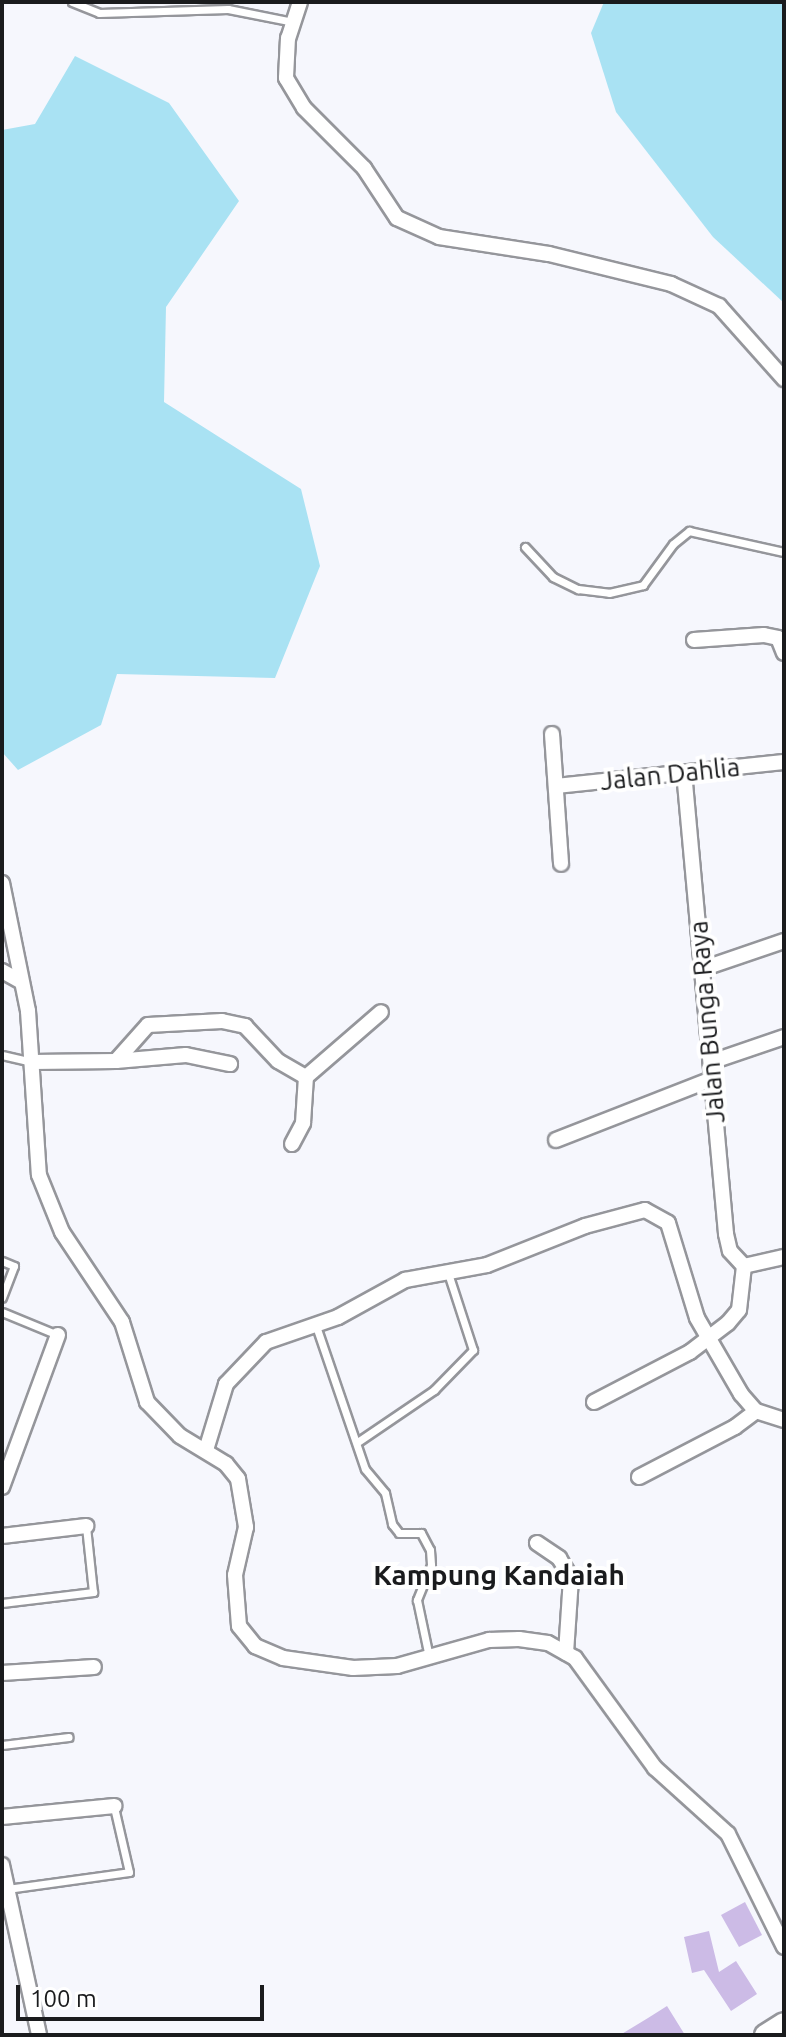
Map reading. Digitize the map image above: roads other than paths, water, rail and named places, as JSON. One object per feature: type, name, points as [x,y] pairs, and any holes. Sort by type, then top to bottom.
[{"type":"main road","points":[[765,2035],[784,2023]]},
{"type":"street","points":[[300,2],[293,22],[286,78],[304,108],[364,168],[397,218],[410,228],[671,284],[719,306],[784,379]]},
{"type":"street","points":[[694,640],[764,635],[778,638],[784,653]]},
{"type":"street","points":[[552,734],[561,864]]},
{"type":"street","name":"Jalan Dahlia","points":[[556,786],[784,762]]},
{"type":"street","name":"Jalan Bunga Raya","points":[[684,772],[726,1234],[730,1251],[744,1266]]},
{"type":"street","points":[[2,883],[32,1062],[39,1175],[46,1197],[122,1322],[147,1402],[180,1436],[226,1464],[244,1499],[246,1527],[234,1603],[239,1626],[255,1646],[283,1658],[353,1668],[397,1666],[489,1640],[519,1639],[548,1643],[566,1653],[594,1682],[655,1768],[728,1834],[784,1947]]},
{"type":"street","points":[[702,969],[784,941]]},
{"type":"street","points":[[2,971],[20,981]]},
{"type":"street","points":[[292,1144],[303,1123],[306,1077],[381,1012]]},
{"type":"street","points":[[116,1061],[148,1025],[222,1021],[245,1026],[278,1061],[306,1077]]},
{"type":"street","points":[[711,1062],[784,1037]]},
{"type":"street","points":[[32,1062],[116,1061],[186,1055],[230,1064]]},
{"type":"street","points":[[556,1140],[712,1079]]},
{"type":"street","points":[[206,1450],[217,1403],[247,1358],[266,1342],[316,1326],[405,1280],[487,1265],[585,1226],[645,1210],[668,1223],[709,1338],[756,1411],[784,1420]]},
{"type":"street","points":[[594,1402],[709,1338],[739,1310],[744,1266],[784,1257]]},
{"type":"street","points":[[2,1487],[58,1335]]},
{"type":"street","points":[[639,1477],[735,1427],[756,1411]]},
{"type":"street","points":[[2,1536],[86,1526]]},
{"type":"street","points":[[537,1543],[559,1558],[571,1578],[566,1653]]},
{"type":"street","points":[[2,1673],[94,1667]]},
{"type":"street","points":[[2,1817],[114,1806]]},
{"type":"street","points":[[2,1865],[39,2035]]},
{"type":"lane","points":[[72,2],[99,13],[228,9],[293,22]]},
{"type":"lane","points":[[525,547],[553,577],[578,589],[609,593],[643,585],[689,531],[784,552]]},
{"type":"lane","points":[[2,1055],[32,1062]]},
{"type":"lane","points":[[2,1261],[14,1266],[2,1298]]},
{"type":"lane","points":[[359,1441],[434,1390],[473,1350],[448,1273]]},
{"type":"lane","points":[[2,1312],[58,1335]]},
{"type":"lane","points":[[316,1326],[359,1441],[365,1469],[385,1493],[395,1531],[421,1533],[430,1550],[431,1565],[417,1600],[429,1657]]},
{"type":"lane","points":[[2,1603],[93,1592],[86,1526]]},
{"type":"lane","points":[[2,1745],[69,1737]]},
{"type":"lane","points":[[7,1889],[129,1872],[114,1806]]},
{"type":"water","points":[[604,2],[784,2],[784,303],[713,237],[616,112],[591,33]]},
{"type":"water","points":[[75,56],[169,103],[239,201],[166,307],[164,402],[301,489],[320,566],[275,678],[117,674],[101,725],[18,770],[2,752],[2,130],[35,124]]},
{"type":"district","name":"Kampung Kandaiah","points":[[499,1575]]}]
